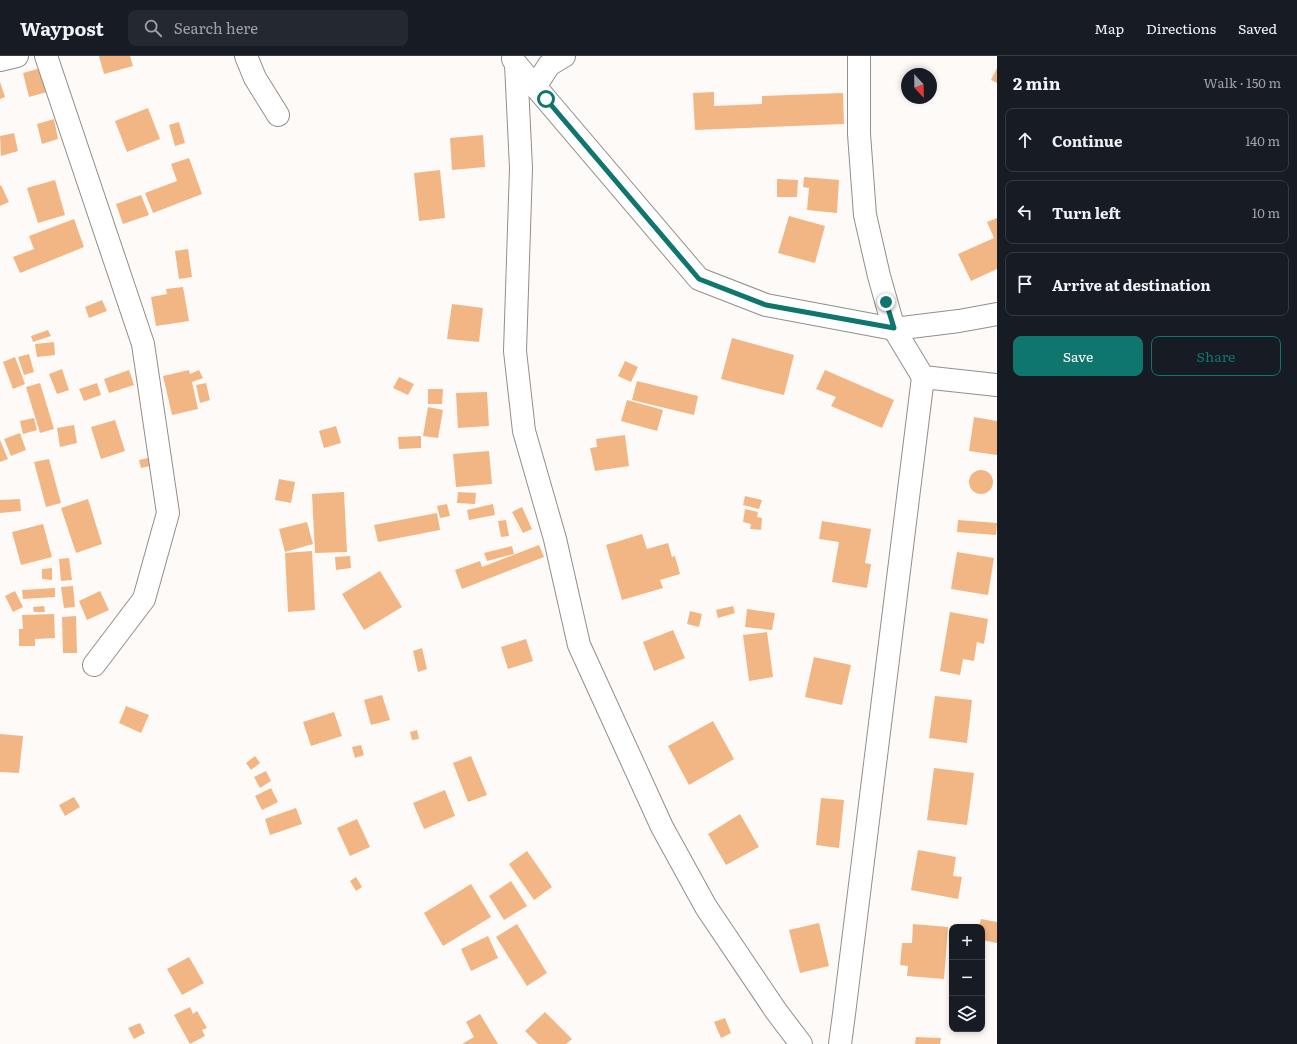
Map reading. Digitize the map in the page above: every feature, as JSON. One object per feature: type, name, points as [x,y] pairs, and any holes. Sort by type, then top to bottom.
[{"type":"street","points":[[0,60],[17,56]]},
{"type":"street","points":[[46,56],[143,344],[168,513],[144,599],[94,665]]},
{"type":"street","points":[[246,56],[256,78],[278,115]]},
{"type":"street","points":[[536,87],[549,65],[564,56]]},
{"type":"street","points":[[840,1044],[923,377],[894,328],[879,276],[865,215],[859,134],[859,56]]},
{"type":"street","points":[[514,60],[699,279],[766,305],[894,328],[959,321],[997,314]]},
{"type":"street","points":[[514,60],[521,168],[515,351],[524,431],[555,539],[579,645],[662,827],[706,907],[776,1011],[801,1044]]},
{"type":"street","points":[[923,377],[997,385]]},
{"type":"building","points":[[99,56],[130,56],[133,66],[104,74]]},
{"type":"building","points":[[41,68],[47,92],[29,97],[23,73]]},
{"type":"building","points":[[997,68],[997,83],[991,80]]},
{"type":"building","points":[[0,82],[5,97],[0,99]]},
{"type":"building","points":[[714,92],[714,106],[762,104],[762,96],[843,93],[844,124],[695,130],[693,93]]},
{"type":"building","points":[[148,108],[160,139],[127,152],[115,121]]},
{"type":"building","points":[[54,119],[58,139],[42,144],[37,124]]},
{"type":"building","points":[[179,122],[185,143],[175,146],[169,125]]},
{"type":"building","points":[[14,133],[18,151],[1,156],[0,136]]},
{"type":"building","points":[[483,135],[485,167],[452,170],[450,138]]},
{"type":"building","points":[[189,158],[202,194],[153,213],[145,193],[177,181],[171,164]]},
{"type":"building","points":[[440,170],[445,218],[419,221],[414,173]]},
{"type":"building","points":[[804,177],[839,180],[837,213],[807,210],[809,188],[803,187]]},
{"type":"building","points":[[777,179],[798,180],[797,197],[777,197]]},
{"type":"building","points":[[55,180],[65,215],[38,223],[27,188]]},
{"type":"building","points":[[1,185],[9,202],[0,206],[0,186]]},
{"type":"building","points":[[141,195],[149,215],[123,224],[116,204]]},
{"type":"building","points":[[789,216],[825,226],[815,263],[778,253]]},
{"type":"building","points":[[997,218],[997,269],[971,281],[958,254],[994,238],[987,222]]},
{"type":"building","points":[[74,219],[84,247],[20,273],[13,257],[34,249],[29,236]]},
{"type":"building","points":[[188,249],[192,277],[179,279],[175,251]]},
{"type":"building","points":[[183,287],[189,321],[156,326],[151,297],[167,294],[166,289]]},
{"type":"building","points":[[102,300],[107,311],[89,318],[85,307]]},
{"type":"building","points":[[452,304],[483,308],[479,342],[447,339]]},
{"type":"building","points":[[48,330],[51,336],[33,342],[31,336]]},
{"type":"building","points":[[732,338],[794,355],[784,395],[721,379]]},
{"type":"building","points":[[54,342],[55,355],[37,357],[35,344]]},
{"type":"building","points":[[29,354],[34,372],[24,375],[18,357]]},
{"type":"building","points":[[15,357],[25,384],[13,389],[3,362]]},
{"type":"building","points":[[625,361],[638,367],[631,382],[618,376]]},
{"type":"building","points":[[62,369],[69,390],[57,394],[49,374]]},
{"type":"building","points":[[129,370],[134,385],[109,393],[104,379]]},
{"type":"building","points":[[189,370],[190,374],[199,370],[203,378],[192,382],[198,409],[172,415],[163,376]]},
{"type":"building","points":[[825,370],[894,400],[882,428],[831,406],[836,397],[816,389]]},
{"type":"building","points":[[399,377],[414,384],[408,395],[393,388]]},
{"type":"building","points":[[637,381],[698,396],[694,415],[632,400]]},
{"type":"building","points":[[40,383],[54,429],[40,433],[26,387]]},
{"type":"building","points":[[97,383],[101,395],[84,401],[79,389]]},
{"type":"building","points":[[206,383],[210,400],[200,403],[196,385]]},
{"type":"building","points":[[428,389],[443,389],[442,404],[428,404]]},
{"type":"building","points":[[487,392],[489,426],[458,428],[456,393]]},
{"type":"building","points":[[627,400],[663,410],[657,431],[621,421]]},
{"type":"building","points":[[428,407],[443,410],[438,438],[423,436]]},
{"type":"building","points":[[974,417],[997,421],[997,455],[969,451]]},
{"type":"building","points":[[34,418],[37,430],[23,434],[20,421]]},
{"type":"building","points":[[115,420],[125,451],[101,459],[91,427]]},
{"type":"building","points":[[74,425],[77,443],[60,447],[57,428]]},
{"type":"building","points":[[336,426],[341,443],[324,448],[319,431]]},
{"type":"building","points":[[20,433],[26,450],[11,456],[4,439]]},
{"type":"building","points":[[625,435],[629,466],[595,471],[590,448],[597,447],[596,439]]},
{"type":"building","points":[[421,436],[421,448],[399,449],[398,437]]},
{"type":"building","points":[[0,440],[8,459],[0,462]]},
{"type":"building","points":[[489,451],[492,484],[456,487],[453,454]]},
{"type":"building","points":[[148,458],[150,466],[141,468],[139,460]]},
{"type":"building","points":[[49,459],[61,503],[46,507],[34,462]]},
{"type":"building","points":[[976,470],[986,470],[993,477],[993,487],[986,494],[976,494],[969,487],[969,477]]},
{"type":"building","points":[[279,479],[295,482],[291,503],[275,500]]},
{"type":"building","points":[[344,492],[347,552],[315,553],[312,494]]},
{"type":"building","points":[[458,492],[476,493],[475,504],[457,503]]},
{"type":"building","points":[[745,496],[762,500],[759,509],[743,505]]},
{"type":"building","points":[[20,499],[21,511],[0,513],[0,500]]},
{"type":"building","points":[[88,499],[102,544],[76,553],[61,508]]},
{"type":"building","points":[[447,504],[450,516],[440,518],[437,506]]},
{"type":"building","points":[[493,504],[495,515],[469,520],[467,510]]},
{"type":"building","points":[[522,507],[532,529],[523,533],[512,512]]},
{"type":"building","points":[[745,509],[758,512],[757,517],[762,518],[761,530],[750,529],[751,524],[743,522]]},
{"type":"building","points":[[437,513],[440,530],[378,542],[374,525]]},
{"type":"building","points":[[506,520],[509,536],[501,537],[498,521]]},
{"type":"building","points":[[958,520],[997,523],[996,535],[957,532]]},
{"type":"building","points":[[822,521],[871,529],[865,563],[871,564],[867,588],[832,582],[839,542],[819,539]]},
{"type":"building","points":[[307,522],[313,544],[285,552],[279,529]]},
{"type":"building","points":[[43,524],[52,557],[21,565],[12,532]]},
{"type":"building","points":[[642,534],[647,549],[668,543],[672,557],[675,556],[680,574],[660,580],[663,588],[622,600],[606,545]]},
{"type":"building","points":[[539,545],[544,557],[462,589],[455,570],[480,561],[482,567]]},
{"type":"building","points":[[512,546],[514,554],[487,561],[484,553]]},
{"type":"building","points":[[312,551],[315,610],[288,612],[285,553]]},
{"type":"building","points":[[957,552],[994,558],[988,595],[951,589]]},
{"type":"building","points":[[350,556],[351,568],[336,570],[335,557]]},
{"type":"building","points":[[69,558],[72,580],[61,581],[59,559]]},
{"type":"building","points":[[52,568],[52,580],[42,579],[42,569]]},
{"type":"building","points":[[380,571],[402,607],[364,630],[342,594]]},
{"type":"building","points":[[73,586],[75,607],[64,608],[61,587]]},
{"type":"building","points":[[55,588],[55,597],[23,599],[22,590]]},
{"type":"building","points":[[15,591],[23,607],[13,612],[5,596]]},
{"type":"building","points":[[100,591],[109,610],[87,620],[79,601]]},
{"type":"building","points":[[44,606],[45,612],[34,612],[33,607]]},
{"type":"building","points":[[733,606],[735,613],[718,618],[716,610]]},
{"type":"building","points":[[747,609],[775,613],[772,630],[745,627]]},
{"type":"building","points":[[690,611],[702,614],[699,627],[687,624]]},
{"type":"building","points":[[950,612],[988,619],[984,644],[977,642],[974,661],[963,659],[960,675],[940,671]]},
{"type":"building","points":[[54,614],[55,638],[35,639],[35,646],[19,646],[19,629],[23,629],[22,615]]},
{"type":"building","points":[[76,616],[77,653],[63,653],[62,617]]},
{"type":"building","points":[[673,630],[685,658],[654,671],[643,642]]},
{"type":"building","points":[[767,632],[773,677],[749,681],[743,635]]},
{"type":"building","points":[[526,639],[533,661],[508,669],[501,647]]},
{"type":"building","points":[[422,648],[427,669],[418,672],[413,651]]},
{"type":"building","points":[[814,657],[851,665],[842,705],[805,697]]},
{"type":"building","points":[[382,695],[390,720],[371,725],[364,700]]},
{"type":"building","points":[[935,696],[972,700],[967,743],[929,738]]},
{"type":"building","points":[[126,706],[149,715],[141,733],[119,723]]},
{"type":"building","points":[[334,712],[342,736],[311,746],[303,722]]},
{"type":"building","points":[[713,721],[734,759],[689,785],[668,746]]},
{"type":"building","points":[[417,730],[419,739],[412,740],[410,732]]},
{"type":"building","points":[[0,734],[23,736],[19,773],[0,772]]},
{"type":"building","points":[[361,745],[364,755],[355,758],[352,747]]},
{"type":"building","points":[[255,756],[260,763],[251,770],[246,763]]},
{"type":"building","points":[[471,756],[487,795],[468,802],[453,763]]},
{"type":"building","points":[[934,768],[974,773],[967,825],[927,820]]},
{"type":"building","points":[[266,771],[271,781],[260,788],[254,777]]},
{"type":"building","points":[[271,788],[278,802],[262,810],[255,796]]},
{"type":"building","points":[[445,790],[455,816],[424,829],[413,803]]},
{"type":"building","points":[[74,797],[80,807],[65,816],[59,805]]},
{"type":"building","points":[[821,798],[844,800],[839,848],[816,845]]},
{"type":"building","points":[[296,808],[302,824],[270,835],[265,819]]},
{"type":"building","points":[[740,814],[759,847],[726,865],[708,834]]},
{"type":"building","points":[[357,819],[370,847],[350,856],[337,828]]},
{"type":"building","points":[[918,850],[956,857],[953,876],[962,877],[958,899],[911,890]]},
{"type":"building","points":[[527,851],[552,887],[534,900],[509,864]]},
{"type":"building","points":[[356,877],[362,887],[356,891],[350,881]]},
{"type":"building","points":[[511,881],[527,906],[504,920],[489,896]]},
{"type":"building","points":[[471,884],[491,917],[443,946],[424,913]]},
{"type":"building","points":[[981,919],[997,922],[997,943],[985,941],[985,924],[980,924]]},
{"type":"building","points":[[819,923],[829,966],[800,973],[789,930]]},
{"type":"building","points":[[517,924],[547,973],[527,986],[496,937]]},
{"type":"building","points":[[913,924],[948,927],[944,979],[907,976],[908,966],[900,965],[902,943],[912,943]]},
{"type":"building","points":[[488,936],[498,958],[471,971],[461,949]]},
{"type":"building","points":[[189,957],[204,983],[182,995],[167,969]]},
{"type":"building","points":[[190,1007],[193,1014],[197,1011],[207,1028],[202,1030],[205,1036],[190,1044],[174,1015]]},
{"type":"building","points":[[545,1012],[572,1039],[566,1044],[538,1044],[525,1031]]},
{"type":"building","points":[[480,1014],[498,1044],[462,1044],[474,1037],[466,1022]]},
{"type":"building","points":[[725,1018],[731,1033],[721,1038],[714,1022]]},
{"type":"building","points":[[140,1023],[145,1033],[134,1039],[128,1028]]},
{"type":"building","points":[[916,1037],[941,1038],[940,1044],[915,1044]]},
{"type":"route","points":[[546,99],[699,279],[766,305],[894,328],[886,302]]}]
